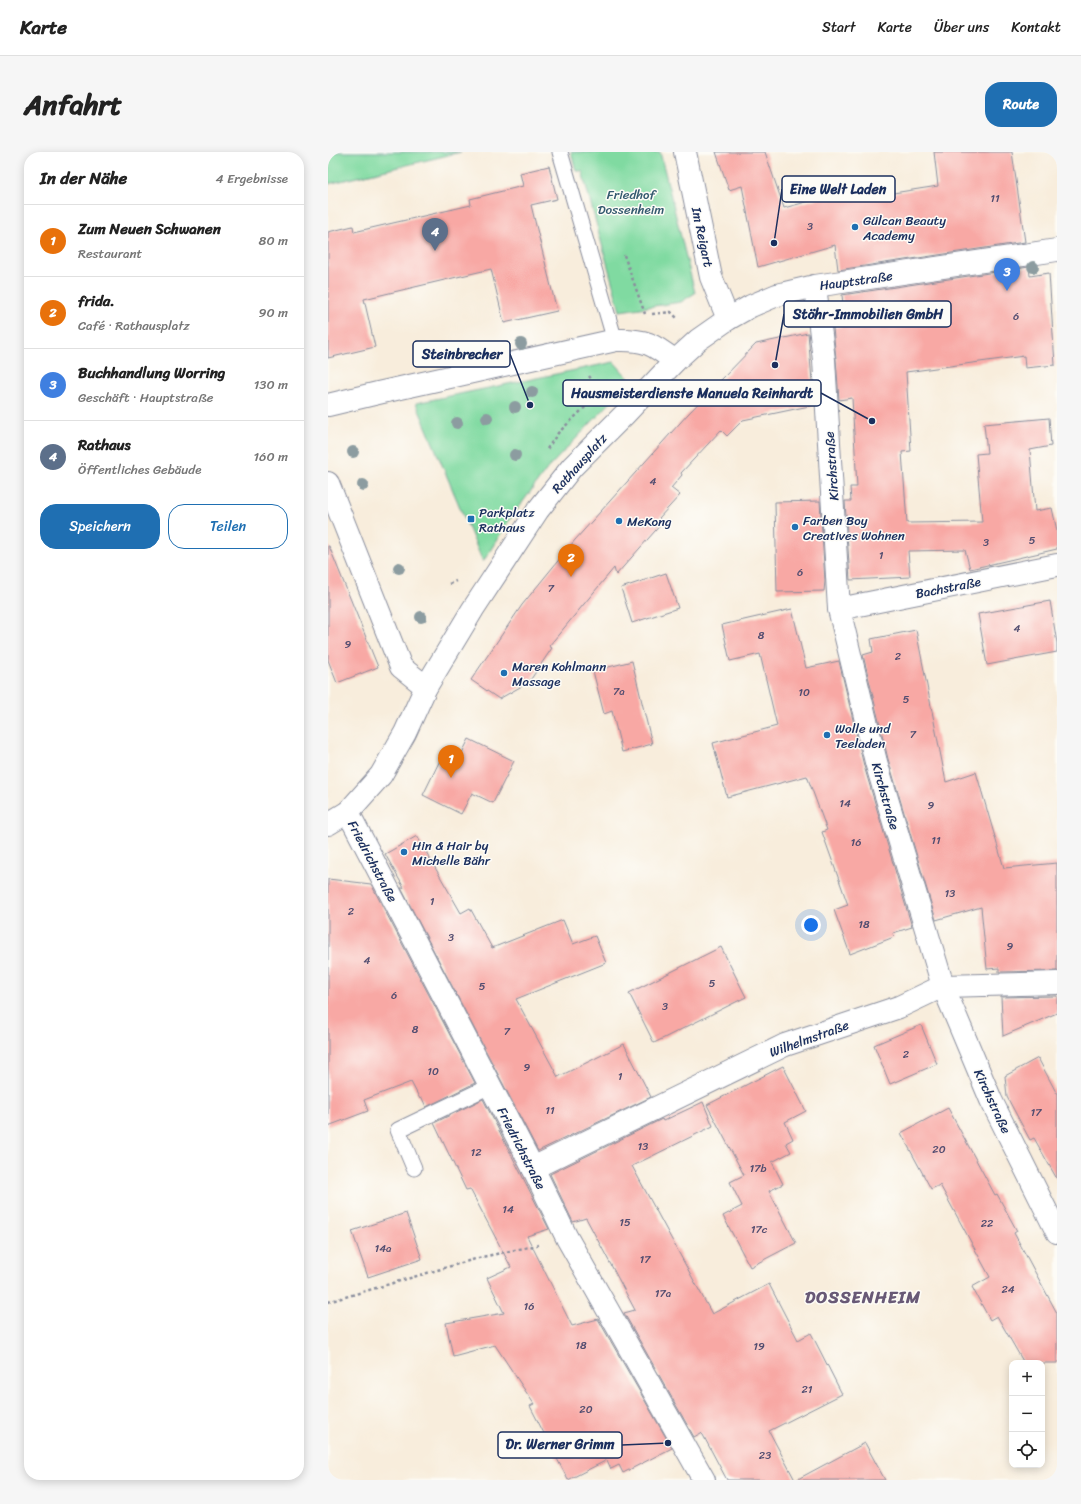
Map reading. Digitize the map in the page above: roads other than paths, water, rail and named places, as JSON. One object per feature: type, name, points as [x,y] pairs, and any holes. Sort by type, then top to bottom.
[{"type":"street","name":"Im Reigart","points":[[685,152],[711,277],[728,319]]},
{"type":"street","name":"Hauptstraße","points":[[675,361],[698,340],[728,319],[751,306],[777,295],[815,286],[1057,250]]},
{"type":"street","name":"Kirchstraße","points":[[815,286],[824,360],[839,609],[876,762],[943,986],[991,1100],[1057,1232]]},
{"type":"street","points":[[328,405],[614,341],[633,339],[648,343],[661,350],[675,361]]},
{"type":"street","name":"Rathausplatz","points":[[328,824],[348,812],[381,775],[405,733],[426,686],[473,609],[538,510],[572,467],[675,361]]},
{"type":"street","points":[[328,482],[401,667],[426,686]]},
{"type":"street","name":"Bachstraße","points":[[839,609],[1057,565]]},
{"type":"street","name":"Friedrichstraße","points":[[348,812],[533,1168],[567,1238],[704,1480]]},
{"type":"street","name":"Wilhelmstraße","points":[[533,1168],[785,1045],[899,1007],[943,986],[1057,983]]},
{"type":"lane","points":[[560,152],[614,341]]},
{"type":"lane","points":[[414,1168],[398,1130],[490,1086]]},
{"type":"place","name":"Gülcan Beauty Academy","points":[[855,227]]},
{"type":"place","name":"Eine Welt Laden","points":[[774,243]]},
{"type":"place","name":"Rathaus","points":[[435,251]]},
{"type":"place","name":"Buchhandlung Worring","points":[[1007,291]]},
{"type":"place","name":"Stöhr-Immobilien GmbH","points":[[775,365]]},
{"type":"place","name":"Steinbrecher","points":[[530,405]]},
{"type":"place","name":"Hausmeisterdienste Manuela Reinhardt","points":[[872,421]]},
{"type":"place","name":"Parkplatz Rathaus","points":[[471,519]]},
{"type":"place","name":"MeKong","points":[[619,521]]},
{"type":"place","name":"Farben Boy Creatives Wohnen","points":[[795,527]]},
{"type":"place","name":"frida.","points":[[571,577]]},
{"type":"place","name":"Maren Kohlmann Massage","points":[[504,673]]},
{"type":"place","name":"Wolle und Teeladen","points":[[827,735]]},
{"type":"place","name":"Zum Neuen Schwanen","points":[[451,778]]},
{"type":"place","name":"Hin & Hair by Michelle Bähr","points":[[404,852]]},
{"type":"place","name":"Dr. Werner Grimm","points":[[668,1443]]},
{"type":"district","name":"DOSSENHEIM","points":[[863,1297]]},
{"type":"park label","name":"Friedhof Dossenheim","points":[[631,202]]}]
